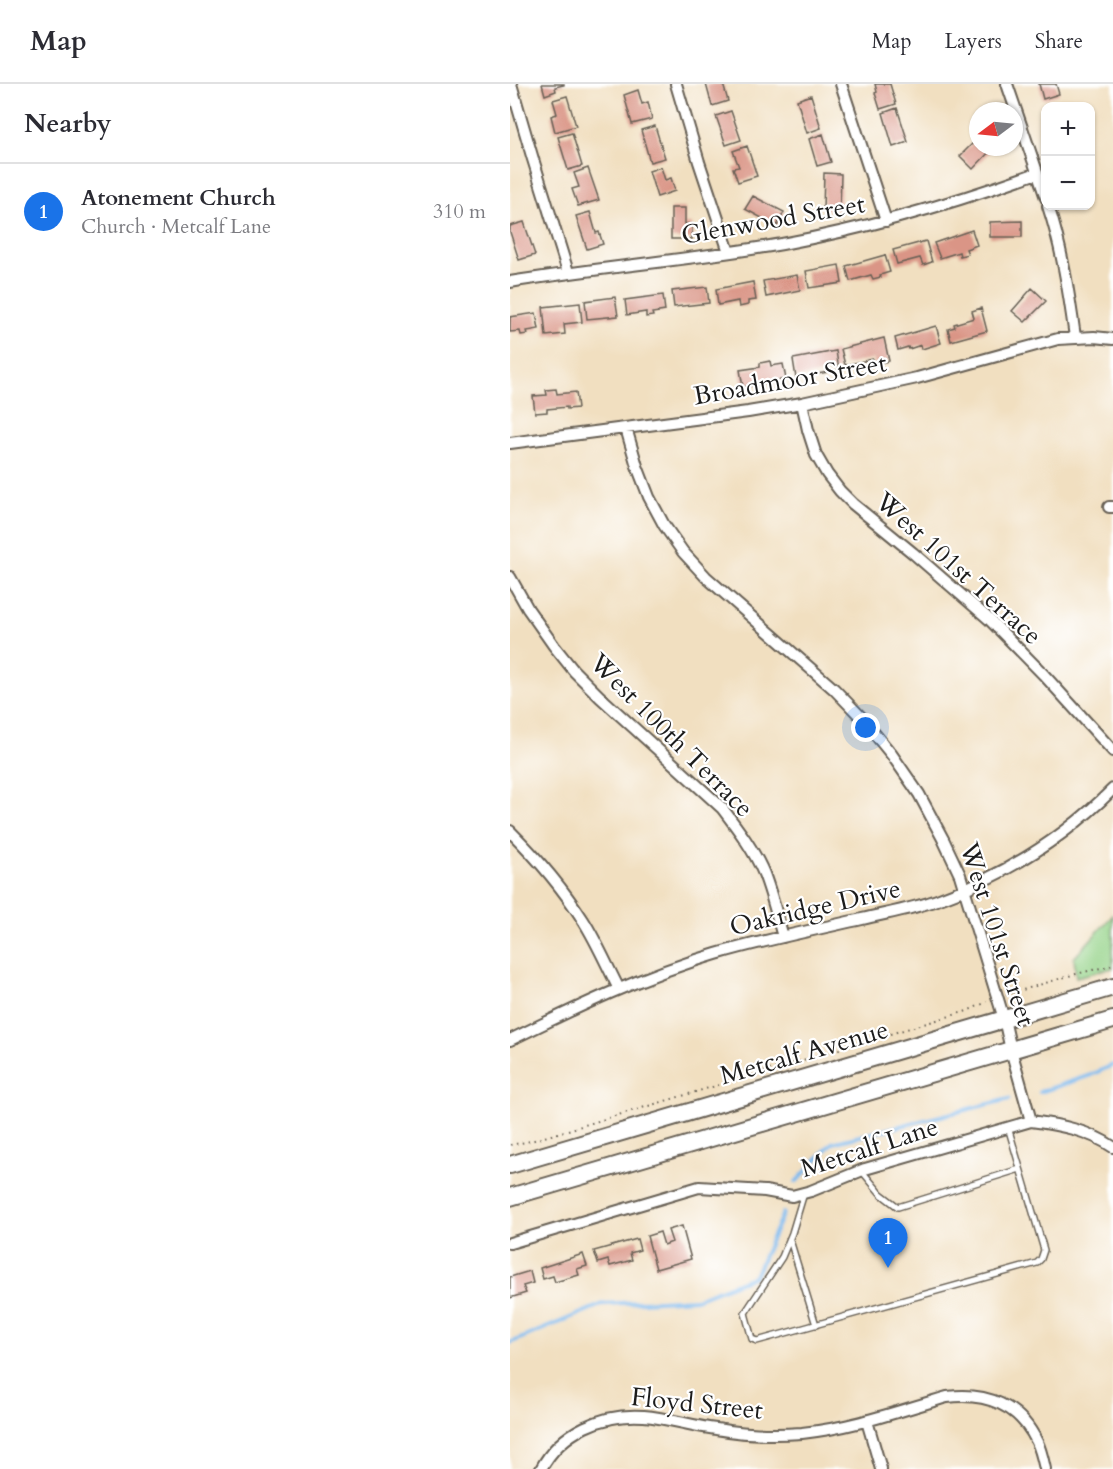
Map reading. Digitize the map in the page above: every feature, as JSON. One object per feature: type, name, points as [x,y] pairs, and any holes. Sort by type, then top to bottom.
[{"type":"main road","name":"Metcalf Avenue","points":[[510,1165],[1113,987]]},
{"type":"main road","points":[[510,1197],[1113,1020]]},
{"type":"street","points":[[511,84],[568,272]]},
{"type":"street","points":[[676,84],[729,252]]},
{"type":"street","points":[[841,84],[886,220]]},
{"type":"street","points":[[1007,84],[1041,184]]},
{"type":"street","name":"Glenwood Street","points":[[510,282],[568,272],[783,244],[886,220],[1037,173]]},
{"type":"street","points":[[1049,210],[1068,285],[1075,337]]},
{"type":"street","name":"Broadmoor Street","points":[[510,443],[802,403],[917,378],[1059,339],[1094,337],[1113,339]]},
{"type":"street","name":"West 101st Terrace","points":[[802,403],[816,455],[840,491],[990,620],[1113,751]]},
{"type":"street","name":"West 101st Street","points":[[626,428],[636,466],[649,497],[664,525],[683,552],[722,593],[820,677],[861,717],[892,755],[919,794],[960,875],[998,998],[1031,1121]]},
{"type":"street","name":"West 100th Terrace","points":[[510,577],[528,609],[574,671],[722,808],[737,827],[752,849],[763,873],[783,937]]},
{"type":"street","name":"Oakridge Drive","points":[[510,1040],[619,989],[715,954],[922,905],[986,880],[1043,847],[1076,822],[1113,789]]},
{"type":"street","points":[[510,831],[560,886],[572,903],[600,950],[619,989]]},
{"type":"street","points":[[1031,1121],[1075,1129],[1093,1135],[1113,1147]]},
{"type":"street","name":"Metcalf Lane","points":[[510,1243],[699,1187],[765,1191],[792,1196],[861,1170],[1031,1121]]},
{"type":"street","name":"Floyd Street","points":[[541,1469],[551,1454],[573,1434],[601,1420],[622,1416],[646,1416],[738,1432],[801,1433],[843,1427],[947,1397],[963,1395],[998,1402],[1019,1416],[1030,1428],[1046,1469]]},
{"type":"street","points":[[867,1420],[880,1469]]},
{"type":"lane","points":[[804,1193],[790,1240],[782,1257],[745,1313],[752,1339],[757,1341],[1037,1263],[1044,1250],[1008,1127]]},
{"type":"lane","points":[[861,1170],[881,1194],[898,1207],[1020,1169]]},
{"type":"lane","points":[[790,1240],[816,1325]]},
{"type":"path","points":[[510,1145],[531,1141],[967,1011],[998,998],[1113,964]]},
{"type":"green space","points":[[1113,915],[1113,968],[1076,977],[1074,958]]},
{"type":"building","points":[[542,84],[564,85],[555,87],[556,91],[545,95]]},
{"type":"building","points":[[706,84],[723,84],[728,101],[712,106]]},
{"type":"building","points":[[875,84],[890,84],[896,104],[880,109]]},
{"type":"building","points":[[1039,84],[1056,84],[1059,94],[1043,99]]},
{"type":"building","points":[[638,90],[642,104],[648,102],[652,119],[632,124],[624,95]]},
{"type":"building","points":[[811,95],[821,128],[807,133],[797,100]]},
{"type":"building","points":[[567,96],[576,126],[555,132],[551,116],[557,114],[553,100]]},
{"type":"building","points":[[897,108],[908,142],[893,147],[883,113]]},
{"type":"building","points":[[731,111],[741,140],[726,145],[716,116]]},
{"type":"building","points":[[655,126],[665,158],[650,162],[641,130]]},
{"type":"building","points":[[572,133],[582,166],[568,170],[558,137]]},
{"type":"building","points":[[823,134],[831,162],[817,166],[809,139]]},
{"type":"building","points":[[747,146],[757,176],[738,182],[733,168],[739,167],[733,151]]},
{"type":"building","points":[[969,147],[969,156],[985,156],[973,169],[960,156]]},
{"type":"building","points":[[661,167],[665,180],[671,178],[675,191],[657,197],[649,171]]},
{"type":"building","points":[[588,168],[599,200],[578,206],[572,189],[579,187],[574,173]]},
{"type":"building","points":[[824,173],[841,174],[840,210],[823,210]]},
{"type":"building","points":[[753,196],[784,212],[777,226],[745,209]]},
{"type":"building","points":[[671,208],[685,208],[685,224],[692,224],[692,239],[671,239]]},
{"type":"building","points":[[590,212],[596,233],[599,232],[603,244],[587,249],[576,216]]},
{"type":"building","points":[[1022,221],[1022,237],[990,237],[990,222]]},
{"type":"building","points":[[524,222],[535,255],[519,260],[510,226]]},
{"type":"building","points":[[972,230],[977,245],[966,249],[968,254],[960,256],[959,252],[940,258],[934,243]]},
{"type":"building","points":[[926,241],[932,262],[923,265],[920,258],[897,264],[893,250]]},
{"type":"building","points":[[885,255],[890,272],[873,279],[871,275],[850,281],[846,266]]},
{"type":"building","points":[[839,265],[842,283],[809,288],[806,271]]},
{"type":"building","points":[[797,275],[800,290],[766,297],[763,281]]},
{"type":"building","points":[[753,282],[756,300],[748,301],[748,305],[739,307],[738,301],[718,305],[716,289]]},
{"type":"building","points":[[707,287],[709,303],[674,307],[672,291]]},
{"type":"building","points":[[1032,288],[1046,301],[1025,322],[1012,311]]},
{"type":"building","points":[[663,295],[665,311],[652,313],[653,316],[646,317],[646,312],[627,315],[625,300]]},
{"type":"building","points":[[615,297],[618,316],[587,319],[585,301]]},
{"type":"building","points":[[580,303],[582,322],[564,324],[565,334],[546,336],[543,307]]},
{"type":"building","points":[[981,308],[987,331],[951,341],[948,329],[955,327],[954,324],[974,318],[972,311]]},
{"type":"building","points":[[536,313],[539,329],[527,331],[528,334],[521,335],[520,331],[510,332],[510,317]]},
{"type":"building","points":[[936,326],[941,343],[922,349],[921,345],[898,350],[895,338]]},
{"type":"building","points":[[884,338],[889,361],[874,364],[873,359],[845,365],[841,349]]},
{"type":"building","points":[[836,351],[839,370],[796,378],[793,359]]},
{"type":"building","points":[[770,361],[771,366],[783,364],[786,379],[743,387],[740,370],[760,367],[760,363]]},
{"type":"building","points":[[556,389],[557,394],[576,392],[578,408],[547,409],[547,412],[535,413],[533,396],[547,395],[546,390]]},
{"type":"building","points":[[682,1226],[691,1259],[656,1269],[647,1236],[660,1232],[664,1245],[672,1242],[668,1230]]},
{"type":"building","points":[[637,1239],[640,1250],[630,1253],[632,1260],[610,1266],[608,1260],[598,1263],[594,1251]]},
{"type":"building","points":[[583,1254],[587,1266],[577,1269],[579,1275],[555,1282],[553,1276],[543,1279],[540,1268]]},
{"type":"building","points":[[530,1271],[533,1283],[523,1286],[526,1293],[510,1298],[510,1277]]},
{"type":"waterway","points":[[1040,1092],[1113,1065]]},
{"type":"waterway","points":[[796,1182],[832,1143],[1009,1099]]},
{"type":"waterway","points":[[510,1343],[603,1304],[696,1299],[755,1276],[783,1213]]},
{"type":"place","name":"Atonement Church","points":[[888,1268]]}]
